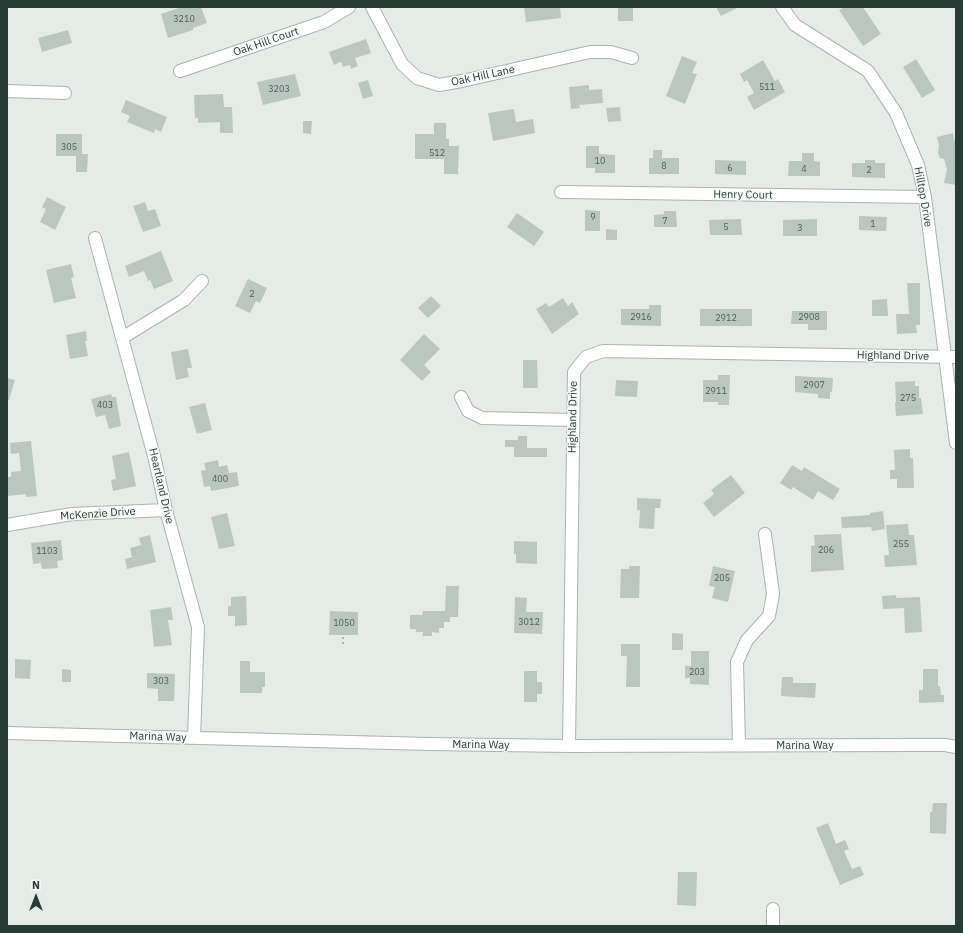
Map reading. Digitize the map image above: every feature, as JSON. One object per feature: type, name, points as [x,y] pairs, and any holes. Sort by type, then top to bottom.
[{"type":"street","name":"Oak Hill Court","points":[[180,71],[324,22],[349,7]]},
{"type":"street","name":"Oak Hill Lane","points":[[372,7],[402,64],[416,78],[439,85],[462,82],[590,52],[611,52],[632,58]]},
{"type":"street","name":"Hilltop Drive","points":[[782,7],[795,25],[868,71],[896,113],[918,165],[925,197],[951,357],[956,443]]},
{"type":"street","points":[[7,91],[65,93]]},
{"type":"street","name":"Henry Court","points":[[560,192],[925,197]]},
{"type":"street","name":"Heartland Drive","points":[[95,238],[198,627],[194,738]]},
{"type":"street","points":[[122,338],[184,300],[202,281]]},
{"type":"street","name":"Highland Drive","points":[[569,746],[572,420],[574,372],[586,357],[604,351],[951,357]]},
{"type":"street","points":[[461,397],[468,410],[482,418],[572,420]]},
{"type":"street","name":"McKenzie Drive","points":[[7,525],[72,514],[166,510]]},
{"type":"street","points":[[739,746],[737,662],[746,640],[769,616],[773,594],[765,534]]},
{"type":"street","name":"Marina Way","points":[[7,733],[429,744],[569,746],[945,745],[956,747]]},
{"type":"street","points":[[773,909],[773,926]]},
{"type":"path","points":[[343,636],[343,644]]},
{"type":"building","points":[[182,7],[201,7],[207,23],[193,28],[193,30],[168,38],[161,14]]},
{"type":"building","points":[[524,7],[560,7],[561,18],[526,22]]},
{"type":"building","points":[[618,7],[633,7],[633,21],[618,21]]},
{"type":"building","points":[[716,7],[739,7],[721,16]]},
{"type":"building","points":[[844,7],[863,7],[881,34],[863,46],[839,10]]},
{"type":"building","points":[[68,30],[72,43],[42,52],[38,38]]},
{"type":"building","points":[[366,39],[371,53],[355,58],[358,66],[351,69],[350,65],[343,67],[341,62],[334,65],[329,52]]},
{"type":"building","points":[[682,56],[697,62],[692,73],[697,74],[685,104],[666,96]]},
{"type":"building","points":[[916,59],[935,90],[922,98],[903,67]]},
{"type":"building","points":[[763,60],[775,81],[778,79],[785,92],[754,110],[747,97],[754,93],[747,80],[744,82],[740,74]]},
{"type":"building","points":[[295,74],[301,96],[263,105],[257,82]]},
{"type":"building","points":[[368,80],[373,96],[363,99],[358,83]]},
{"type":"building","points":[[589,85],[589,90],[602,89],[603,103],[579,105],[580,108],[571,109],[569,87]]},
{"type":"building","points":[[223,94],[224,107],[232,107],[233,133],[220,133],[220,122],[198,123],[198,118],[195,118],[194,95]]},
{"type":"building","points":[[126,100],[167,117],[161,132],[155,129],[154,133],[127,122],[130,116],[121,112]]},
{"type":"building","points":[[620,107],[621,121],[608,122],[606,108]]},
{"type":"building","points":[[514,109],[516,122],[533,119],[535,133],[493,141],[488,113]]},
{"type":"building","points":[[303,121],[312,121],[311,134],[303,133]]},
{"type":"building","points":[[434,123],[446,123],[446,139],[449,139],[449,146],[459,146],[458,174],[444,174],[444,159],[415,159],[415,134],[434,134]]},
{"type":"building","points":[[953,133],[954,140],[956,139],[956,185],[944,183],[947,169],[944,159],[940,158],[938,153],[939,146],[937,137]]},
{"type":"building","points":[[56,134],[82,134],[82,154],[88,154],[87,172],[76,172],[76,156],[56,156]]},
{"type":"building","points":[[586,146],[599,146],[599,154],[615,155],[615,173],[595,173],[595,168],[586,168]]},
{"type":"building","points":[[653,150],[662,150],[662,158],[679,158],[679,174],[649,174],[649,158],[653,158]]},
{"type":"building","points":[[802,153],[814,153],[814,161],[820,162],[820,176],[788,176],[789,161],[802,161]]},
{"type":"building","points":[[715,160],[746,161],[746,175],[715,174]]},
{"type":"building","points":[[865,160],[875,160],[875,163],[885,163],[885,178],[852,177],[852,163],[865,163]]},
{"type":"building","points":[[47,197],[66,207],[55,230],[40,222],[46,209],[42,207]]},
{"type":"building","points":[[145,202],[148,211],[155,209],[161,226],[143,232],[133,206]]},
{"type":"building","points":[[585,210],[600,211],[600,231],[585,231]]},
{"type":"building","points":[[664,211],[676,211],[677,227],[654,227],[654,215],[664,214]]},
{"type":"building","points":[[517,213],[544,232],[534,246],[507,227]]},
{"type":"building","points":[[859,216],[887,217],[886,231],[859,230]]},
{"type":"building","points":[[741,219],[742,235],[710,235],[709,220]]},
{"type":"building","points":[[817,219],[817,236],[783,236],[783,220]]},
{"type":"building","points":[[606,229],[617,230],[617,240],[606,240]]},
{"type":"building","points":[[161,251],[173,281],[154,289],[150,280],[148,281],[144,271],[129,277],[125,266]]},
{"type":"building","points":[[71,264],[74,277],[71,278],[76,298],[54,303],[46,270]]},
{"type":"building","points":[[248,279],[267,288],[260,303],[256,301],[250,313],[235,306]]},
{"type":"building","points":[[907,283],[920,283],[920,325],[916,325],[917,333],[897,334],[896,314],[909,314]]},
{"type":"building","points":[[431,296],[441,306],[428,318],[418,308]]},
{"type":"building","points":[[563,298],[568,306],[572,302],[579,314],[552,334],[536,309],[546,303],[549,307]]},
{"type":"building","points":[[887,299],[888,316],[872,316],[872,300]]},
{"type":"building","points":[[649,305],[661,305],[661,326],[621,325],[621,309],[649,309]]},
{"type":"building","points":[[700,309],[752,309],[752,326],[700,326]]},
{"type":"building","points":[[792,311],[827,311],[827,330],[808,330],[808,324],[791,324]]},
{"type":"building","points":[[86,331],[87,341],[85,341],[88,356],[70,359],[66,335]]},
{"type":"building","points":[[424,334],[440,349],[424,365],[431,372],[422,381],[400,360]]},
{"type":"building","points":[[188,349],[192,368],[187,368],[189,377],[176,380],[171,352]]},
{"type":"building","points":[[523,360],[537,360],[538,388],[523,388]]},
{"type":"building","points":[[718,375],[730,375],[729,405],[718,405],[718,402],[703,402],[703,380],[718,380]]},
{"type":"building","points":[[795,376],[833,378],[830,399],[818,398],[818,394],[795,392]]},
{"type":"building","points":[[7,378],[15,380],[9,400],[7,400]]},
{"type":"building","points":[[616,380],[638,381],[637,397],[615,396]]},
{"type":"building","points":[[915,381],[915,386],[919,386],[919,398],[921,398],[923,414],[896,416],[895,382]]},
{"type":"building","points":[[111,394],[112,397],[116,397],[121,426],[109,429],[105,415],[96,417],[91,399]]},
{"type":"building","points":[[205,403],[212,430],[197,434],[189,407]]},
{"type":"building","points":[[518,436],[527,436],[527,448],[547,448],[547,457],[514,457],[514,447],[505,447],[505,440],[518,440]]},
{"type":"building","points":[[31,441],[37,496],[26,497],[26,494],[7,496],[7,477],[11,477],[11,472],[21,471],[19,453],[11,454],[10,443]]},
{"type":"building","points":[[910,449],[910,458],[913,458],[914,488],[897,488],[897,479],[890,479],[890,470],[895,470],[894,450]]},
{"type":"building","points":[[129,452],[136,486],[113,491],[111,480],[116,479],[112,456]]},
{"type":"building","points":[[218,460],[219,467],[227,465],[229,473],[237,472],[239,486],[211,491],[210,486],[204,487],[201,471],[206,470],[204,463]]},
{"type":"building","points":[[792,465],[802,471],[804,467],[840,489],[833,500],[818,491],[813,500],[793,487],[791,490],[780,483]]},
{"type":"building","points":[[731,475],[745,493],[714,517],[703,503],[714,494],[711,490]]},
{"type":"building","points":[[637,498],[661,499],[660,508],[655,508],[654,529],[639,528],[640,510],[637,510]]},
{"type":"building","points":[[883,511],[885,529],[872,531],[871,527],[842,528],[841,517],[870,515],[870,513]]},
{"type":"building","points":[[227,513],[235,546],[219,549],[211,517]]},
{"type":"building","points":[[908,524],[909,535],[914,535],[917,565],[885,567],[884,555],[889,555],[886,525]]},
{"type":"building","points":[[841,534],[844,570],[811,572],[811,546],[815,545],[814,535]]},
{"type":"building","points":[[150,535],[156,562],[127,569],[125,559],[132,557],[130,548],[141,545],[139,538]]},
{"type":"building","points":[[61,540],[63,560],[57,561],[58,568],[42,569],[41,563],[33,564],[31,543]]},
{"type":"building","points":[[514,541],[537,542],[537,564],[516,563]]},
{"type":"building","points":[[629,566],[640,566],[639,598],[620,598],[621,569],[629,569]]},
{"type":"building","points":[[713,566],[735,571],[728,602],[712,598],[715,587],[709,586]]},
{"type":"building","points":[[446,586],[459,586],[458,617],[450,617],[450,622],[444,622],[444,628],[439,628],[439,633],[432,632],[432,636],[422,636],[423,632],[416,632],[416,629],[410,629],[410,615],[422,615],[423,611],[445,611]]},
{"type":"building","points":[[896,595],[896,598],[920,597],[922,632],[905,633],[904,608],[883,609],[882,596]]},
{"type":"building","points":[[246,596],[247,625],[235,626],[235,616],[228,616],[228,606],[231,606],[231,597]]},
{"type":"building","points":[[515,597],[527,598],[526,612],[543,612],[542,634],[514,633]]},
{"type":"building","points":[[171,607],[173,620],[168,620],[172,645],[154,647],[150,610]]},
{"type":"building","points":[[330,611],[358,612],[358,635],[329,635]]},
{"type":"building","points":[[672,633],[683,634],[683,650],[672,650]]},
{"type":"building","points":[[621,644],[640,644],[640,687],[626,687],[627,656],[621,656]]},
{"type":"building","points":[[691,651],[709,651],[709,685],[690,684],[690,678],[685,678],[685,666],[691,666]]},
{"type":"building","points":[[15,659],[31,660],[30,679],[15,678]]},
{"type":"building","points":[[240,661],[250,661],[250,672],[265,672],[265,687],[262,687],[262,693],[240,693]]},
{"type":"building","points":[[62,669],[71,670],[71,682],[62,682]]},
{"type":"building","points":[[923,669],[938,669],[938,686],[940,686],[941,695],[944,695],[944,702],[919,703],[919,690],[923,690]]},
{"type":"building","points":[[524,671],[537,671],[537,682],[542,682],[542,694],[537,694],[537,702],[524,702]]},
{"type":"building","points":[[147,673],[175,674],[174,701],[158,701],[158,689],[147,688]]},
{"type":"building","points":[[782,677],[793,677],[793,683],[816,683],[815,698],[781,696]]},
{"type":"building","points":[[933,803],[947,803],[946,834],[930,833],[930,812],[932,812]]},
{"type":"building","points":[[828,823],[836,844],[845,840],[849,849],[844,851],[852,869],[860,866],[864,875],[840,885],[816,828]]},
{"type":"building","points":[[678,872],[697,872],[696,906],[677,905]]}]
